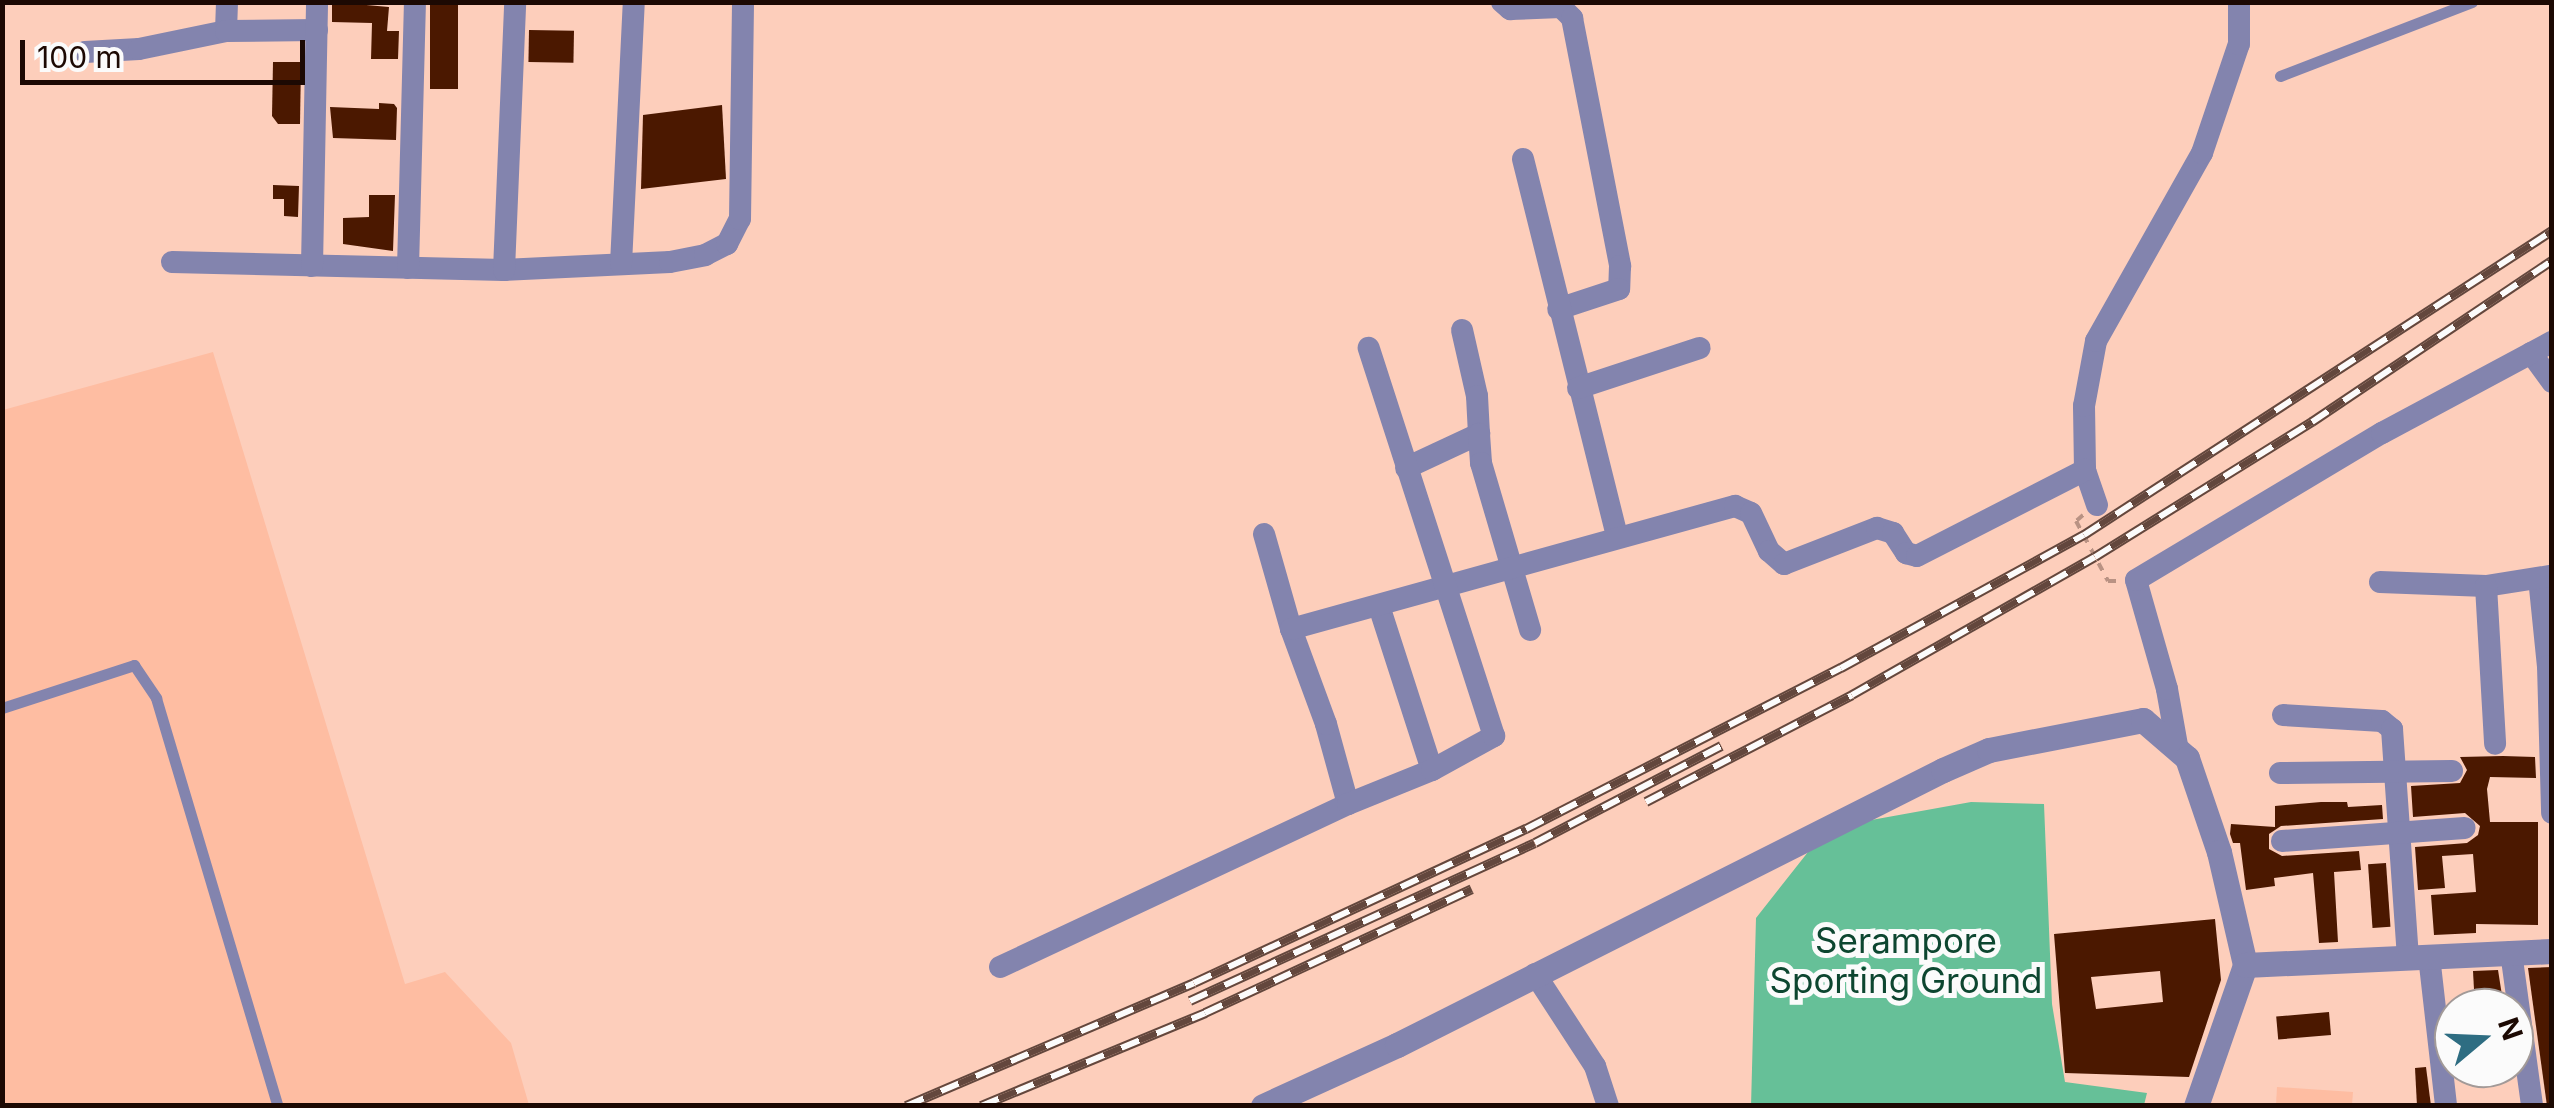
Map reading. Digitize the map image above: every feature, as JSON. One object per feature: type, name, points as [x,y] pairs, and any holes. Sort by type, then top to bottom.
[{"type":"street","points":[[226,31],[227,2]]},
{"type":"street","points":[[312,266],[318,2]]},
{"type":"street","points":[[408,268],[415,2]]},
{"type":"street","points":[[504,270],[515,2]]},
{"type":"street","points":[[621,264],[634,2]]},
{"type":"street","points":[[172,262],[504,270],[621,264],[705,254],[726,244],[735,232],[744,114],[743,2]]},
{"type":"street","points":[[1502,2],[1510,9],[1561,6],[1570,12],[1620,266],[1619,289],[1558,310]]},
{"type":"street","points":[[2098,505],[2084,470],[2084,406],[2096,341],[2202,152],[2239,44],[2239,2]]},
{"type":"street","points":[[84,52],[139,49],[226,31],[317,30]]},
{"type":"street","points":[[1523,158],[1617,537]]},
{"type":"street","points":[[1462,330],[1477,396],[1481,463],[1530,630]]},
{"type":"street","points":[[2178,751],[2167,689],[2136,580],[2382,433],[2541,347],[2552,382]]},
{"type":"street","points":[[1000,967],[1348,804],[1432,770],[1494,736],[1443,590],[1369,348]]},
{"type":"street","points":[[1578,388],[1700,348]]},
{"type":"street","points":[[1406,468],[1478,434]]},
{"type":"street","points":[[1291,629],[1735,506],[1751,513],[1769,551],[1784,564],[1877,528],[1893,533],[1906,552],[1917,556],[2084,470]]},
{"type":"street","points":[[1264,534],[1348,804]]},
{"type":"street","points":[[2380,582],[2486,586],[2545,577],[2552,813]]},
{"type":"street","points":[[2486,586],[2496,744]]},
{"type":"street","points":[[1379,606],[1432,770]]},
{"type":"street","points":[[2283,715],[2387,723],[2395,740],[2399,836],[2446,1106]]},
{"type":"street","points":[[1263,1106],[1397,1045],[1990,750],[2143,720],[2187,758],[2220,852],[2245,966],[2196,1106]]},
{"type":"street","points":[[2280,773],[2452,770]]},
{"type":"street","points":[[2282,840],[2399,836],[2464,828]]},
{"type":"street","points":[[2245,966],[2552,951]]},
{"type":"street","points":[[2510,952],[2532,1106]]},
{"type":"street","points":[[1535,974],[1595,1066],[1608,1106]]},
{"type":"lane","points":[[2280,76],[2472,2]]},
{"type":"lane","points":[[2,708],[134,665],[156,698],[278,1106]]},
{"type":"path","points":[[2098,505],[2076,521],[2108,581],[2136,580]]},
{"type":"shaded area","points":[[213,352],[405,984],[445,972],[511,1043],[529,1105],[3,1106],[3,410]]},
{"type":"shaded area","points":[[2277,1087],[2353,1092],[2352,1105],[2276,1105]]},
{"type":"green space","name":"Serampore Sporting Ground","points":[[1971,802],[2044,804],[2052,1004],[2065,1082],[2147,1093],[2144,1105],[1751,1106],[1756,918],[1827,828]]},
{"type":"building","points":[[332,2],[389,7],[387,31],[399,31],[398,59],[371,59],[372,23],[332,22]]},
{"type":"building","points":[[430,2],[458,2],[458,89],[430,89]]},
{"type":"building","points":[[529,30],[574,31],[573,63],[528,62]]},
{"type":"building","points":[[273,62],[301,62],[300,124],[278,124],[272,116]]},
{"type":"building","points":[[379,103],[394,104],[397,108],[396,140],[333,138],[330,107],[379,109]]},
{"type":"building","points":[[722,105],[726,179],[641,189],[643,115]]},
{"type":"building","points":[[273,185],[299,186],[298,217],[284,216],[284,199],[273,199]]},
{"type":"building","points":[[369,195],[395,195],[393,251],[343,244],[343,218],[369,217]]},
{"type":"building","points":[[2460,757],[2535,757],[2536,778],[2490,777],[2487,789],[2490,822],[2538,822],[2538,925],[2476,924],[2476,933],[2434,935],[2431,895],[2476,892],[2473,854],[2442,856],[2445,888],[2418,890],[2415,847],[2467,843],[2478,835],[2480,826],[2465,813],[2413,817],[2411,786],[2460,783],[2467,770]]},
{"type":"building","points":[[2347,802],[2348,807],[2382,805],[2383,819],[2281,826],[2269,834],[2269,849],[2282,856],[2359,851],[2361,870],[2334,872],[2338,942],[2319,943],[2313,873],[2274,878],[2275,886],[2246,890],[2240,843],[2233,843],[2230,834],[2231,824],[2275,827],[2275,806]]},
{"type":"building","points":[[2386,863],[2390,927],[2373,928],[2368,864]]},
{"type":"building","points":[[2215,919],[2221,980],[2189,1077],[2065,1073],[2054,934]],"holes":[[[2160,971],[2163,1002],[2096,1009],[2091,977]]]},
{"type":"building","points":[[2552,967],[2552,1106],[2547,1106],[2534,988],[2531,988],[2528,968]]},
{"type":"building","points":[[2498,970],[2501,988],[2474,988],[2473,971]]},
{"type":"building","points":[[2329,1012],[2331,1035],[2278,1040],[2276,1017]]},
{"type":"building","points":[[2426,1067],[2431,1106],[2417,1106],[2415,1068]]},
{"type":"railway","points":[[906,1106],[1194,983],[1526,829],[1841,668],[2084,535],[2552,231]]},
{"type":"railway","points":[[1646,802],[1852,695],[2095,557],[2312,422],[2552,261]]},
{"type":"railway","points":[[1190,1001],[1535,843],[1721,746]]},
{"type":"railway","points":[[981,1106],[1205,1013],[1472,889]]}]
